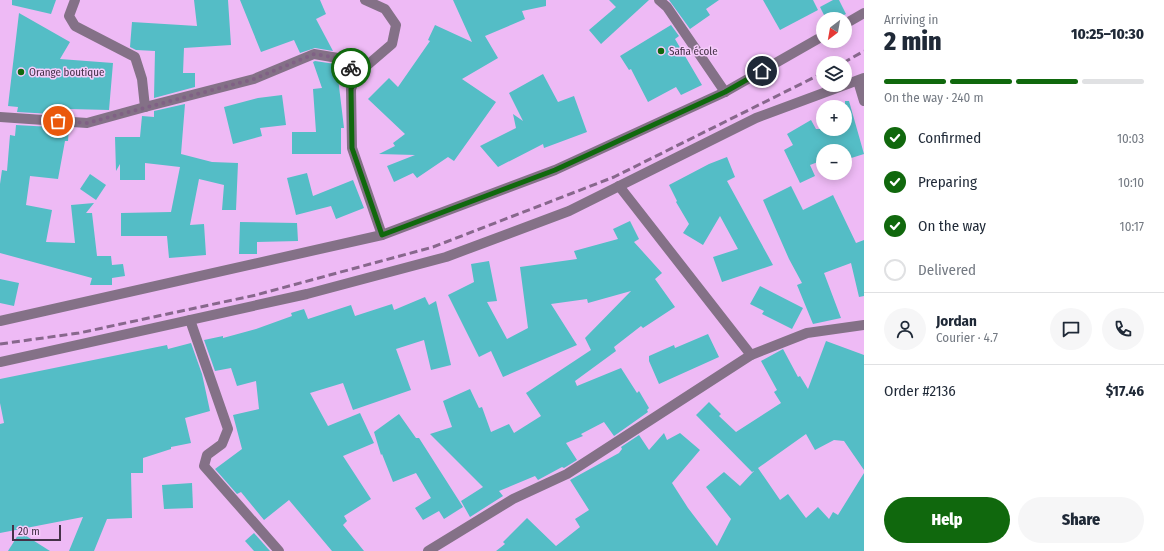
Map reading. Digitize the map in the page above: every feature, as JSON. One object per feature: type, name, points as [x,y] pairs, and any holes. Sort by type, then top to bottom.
[{"type":"street","points":[[75,0],[70,16],[76,26],[135,57],[142,79],[145,107]]},
{"type":"street","points":[[365,0],[385,9],[396,25],[392,44],[357,74],[351,89],[352,148],[382,235]]},
{"type":"street","points":[[660,0],[667,7],[725,92]]},
{"type":"street","points":[[852,20],[864,13]]},
{"type":"street","points":[[0,321],[382,235],[555,170],[725,92],[816,40]]},
{"type":"street","points":[[0,117],[87,123],[254,79],[314,54],[338,58],[357,74]]},
{"type":"street","points":[[0,362],[307,294],[446,257],[569,211],[756,118],[861,79],[864,101]]},
{"type":"street","points":[[619,186],[751,355]]},
{"type":"street","points":[[190,320],[228,429],[222,444],[207,455],[204,466],[279,551]]},
{"type":"street","points":[[428,551],[513,499],[567,474],[751,355],[807,333],[864,325]]},
{"type":"building","points":[[12,0],[56,0],[51,14],[12,5]]},
{"type":"building","points":[[194,0],[228,0],[231,45],[184,48],[183,73],[195,73],[195,87],[154,98],[155,51],[136,50],[130,47],[132,22],[197,26]]},
{"type":"building","points":[[240,0],[320,0],[326,14],[316,19],[333,51],[315,48],[300,53],[294,40],[261,52]]},
{"type":"building","points":[[453,0],[546,0],[546,6],[522,11],[525,19],[485,36],[498,58],[462,79],[496,102],[454,161],[448,157],[417,178],[413,173],[394,182],[387,166],[415,155],[379,154],[395,146],[393,143],[405,134],[368,99],[389,78],[398,87],[430,41],[428,40],[435,25],[472,42]]},
{"type":"building","points":[[609,0],[649,0],[601,44],[589,30],[616,7]]},
{"type":"building","points":[[669,0],[719,0],[706,9],[710,15],[690,29]]},
{"type":"building","points":[[763,0],[813,0],[818,10],[780,30]]},
{"type":"building","points":[[833,0],[839,0],[845,12],[822,12],[820,7]]},
{"type":"building","points":[[19,13],[70,42],[60,59],[113,63],[109,110],[70,109],[70,115],[17,112],[18,107],[8,106]]},
{"type":"building","points":[[671,25],[679,36],[675,39],[702,85],[681,95],[676,87],[648,102],[631,69],[629,70],[620,56]]},
{"type":"building","points":[[313,62],[335,64],[339,67],[342,76],[338,78],[344,128],[341,128],[341,154],[292,154],[292,132],[316,132],[313,89],[322,88]]},
{"type":"building","points":[[543,74],[558,102],[574,96],[587,132],[544,148],[543,144],[498,167],[480,146],[516,128],[513,114],[523,121],[509,93]]},
{"type":"building","points":[[282,95],[286,125],[260,128],[262,136],[233,144],[224,107],[258,98]]},
{"type":"building","points":[[185,104],[181,154],[212,162],[238,163],[236,210],[222,210],[224,185],[199,179],[190,225],[204,224],[206,255],[169,258],[167,236],[121,236],[121,213],[171,212],[180,167],[145,163],[145,180],[120,180],[120,164],[116,171],[115,137],[140,137],[142,116],[154,117],[154,111]]},
{"type":"building","points":[[852,112],[864,154],[852,158],[852,144],[816,144],[816,163],[810,165],[815,176],[800,183],[784,150],[793,145],[787,134],[811,120],[816,129],[816,136],[852,136]]},
{"type":"building","points":[[16,125],[69,128],[68,141],[65,141],[58,179],[30,176],[26,205],[52,210],[46,242],[75,243],[71,205],[94,203],[86,213],[92,213],[97,256],[111,256],[112,265],[123,264],[125,276],[112,278],[112,285],[90,285],[92,278],[0,253],[0,184],[2,170],[7,171],[10,135],[15,136]]},
{"type":"building","points":[[727,157],[735,177],[727,181],[773,265],[722,282],[713,257],[738,249],[720,216],[703,245],[683,233],[689,224],[676,202],[677,201],[669,185],[709,164]]},
{"type":"building","points":[[307,173],[313,196],[353,180],[364,208],[336,219],[331,206],[296,215],[287,178]]},
{"type":"building","points":[[90,174],[106,185],[96,200],[80,189]]},
{"type":"building","points":[[791,186],[803,210],[833,195],[856,243],[864,240],[864,296],[859,297],[851,263],[824,273],[841,318],[813,324],[797,285],[802,283],[789,259],[763,200]]},
{"type":"building","points":[[630,221],[639,239],[634,242],[662,273],[655,279],[675,307],[643,328],[641,326],[614,347],[616,351],[575,381],[577,386],[621,368],[637,393],[639,391],[649,408],[647,410],[648,412],[614,436],[604,422],[581,434],[583,436],[566,443],[577,460],[538,480],[535,476],[499,491],[503,496],[470,517],[461,501],[483,487],[430,434],[452,427],[443,401],[470,389],[479,408],[482,407],[491,432],[509,424],[514,433],[541,416],[526,393],[591,350],[585,338],[631,291],[588,303],[587,299],[551,304],[577,345],[503,377],[491,351],[479,357],[448,295],[474,282],[471,264],[489,261],[497,301],[487,302],[507,339],[528,328],[520,267],[577,259],[574,251],[618,239],[613,229]]},
{"type":"building","points":[[240,222],[297,223],[298,241],[257,242],[257,254],[239,254]]},
{"type":"building","points":[[0,279],[19,283],[14,306],[0,303]]},
{"type":"building","points":[[760,286],[803,308],[792,329],[762,314],[764,311],[750,304]]},
{"type":"building","points":[[425,297],[429,305],[436,301],[451,365],[431,370],[424,340],[396,349],[411,390],[353,410],[343,383],[310,393],[328,426],[360,413],[374,443],[343,456],[371,499],[344,516],[347,521],[343,525],[364,551],[332,551],[289,500],[264,520],[241,492],[237,494],[215,469],[242,449],[233,415],[259,409],[256,381],[237,386],[231,368],[215,371],[204,340],[223,336],[223,338],[256,329],[292,316],[291,313],[304,309],[308,319],[351,305],[355,316],[392,304],[394,310]]},
{"type":"building","points":[[708,334],[719,357],[659,384],[649,361],[649,356],[674,345],[675,348]]},
{"type":"building","points":[[826,341],[864,355],[864,470],[844,441],[834,440],[815,450],[806,434],[758,468],[780,500],[788,494],[806,518],[818,507],[829,519],[833,512],[838,515],[864,473],[864,551],[496,551],[505,544],[503,542],[527,518],[556,546],[580,527],[575,519],[589,510],[570,480],[619,453],[622,449],[621,447],[639,435],[649,450],[664,433],[667,440],[680,433],[700,450],[672,483],[688,508],[717,546],[731,519],[706,487],[724,472],[740,486],[754,471],[752,472],[696,415],[709,402],[721,414],[719,416],[736,432],[781,403],[774,392],[777,390],[761,361],[783,349],[798,377],[800,376],[808,389]]},
{"type":"building","points":[[191,343],[202,374],[210,411],[185,418],[191,443],[171,447],[171,449],[143,458],[143,473],[131,473],[132,518],[107,519],[94,551],[69,551],[83,517],[0,533],[0,424],[4,423],[0,403],[0,379],[167,345],[168,349]]},
{"type":"building","points":[[399,414],[416,438],[419,438],[463,507],[444,519],[439,511],[423,520],[415,508],[431,498],[416,473],[393,482],[382,454],[381,455],[374,432]]},
{"type":"building","points":[[192,483],[193,508],[164,509],[162,485]]},
{"type":"building","points":[[20,532],[50,551],[8,551]]},
{"type":"building","points":[[254,533],[270,551],[254,551],[245,541]]},
{"type":"railway","points":[[852,58],[864,51]]},
{"type":"railway","points":[[0,344],[79,333],[256,295],[433,247],[614,177],[816,76]]},
{"type":"way so far","points":[[58,121],[87,123],[254,79],[314,54],[338,58],[351,68]]},
{"type":"place","name":"Safia école","points":[[661,51]]},
{"type":"place","name":"Orange boutique","points":[[21,72]]},
{"type":"route","points":[[351,68],[357,74],[351,89],[352,148],[382,235],[555,170],[725,92],[762,71]]}]
